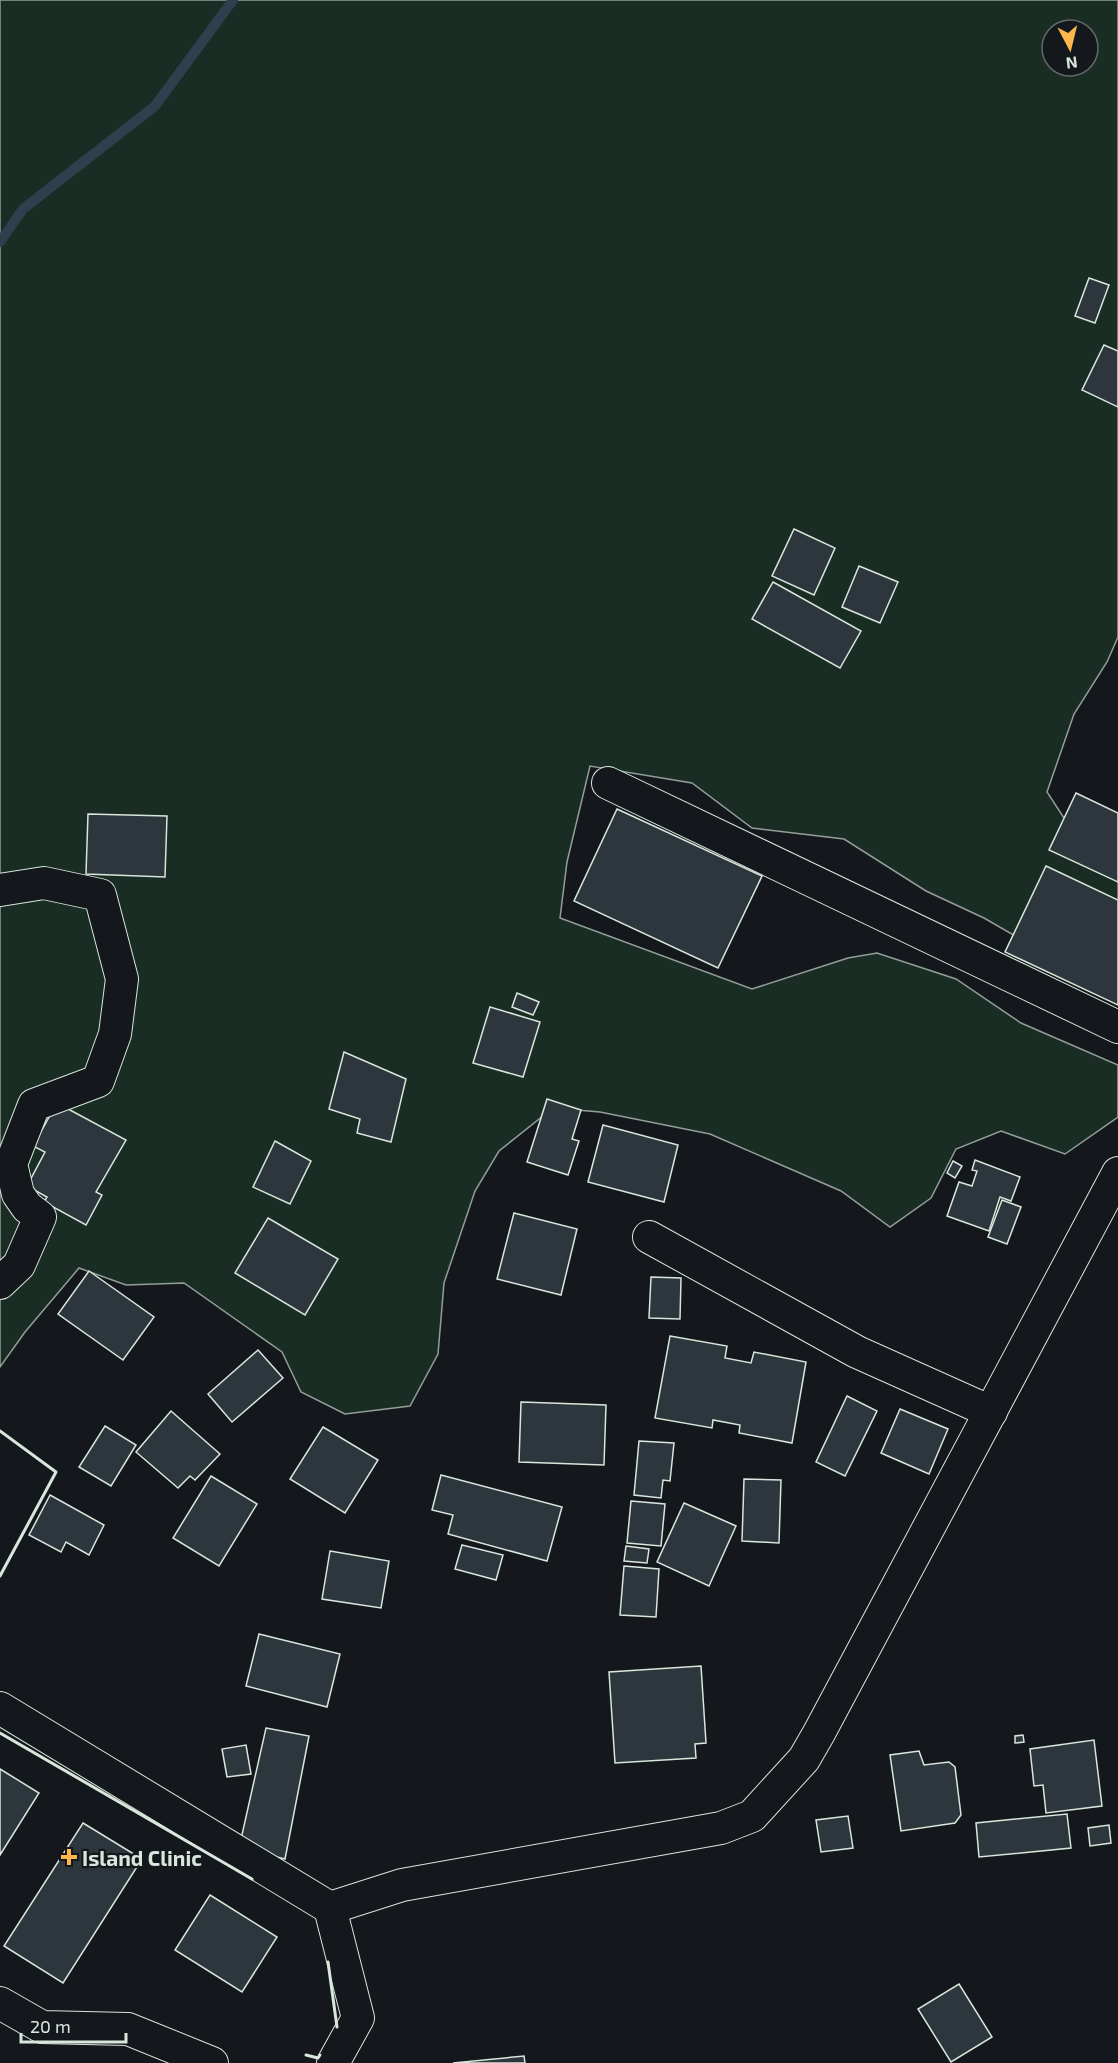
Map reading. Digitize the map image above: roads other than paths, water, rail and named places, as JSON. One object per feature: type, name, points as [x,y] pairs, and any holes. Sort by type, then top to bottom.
[{"type":"street","points":[[608,783],[1118,1027]]},
{"type":"street","points":[[0,890],[44,883],[100,894],[122,979],[115,1034],[99,1081],[34,1105],[11,1164],[18,1194],[27,1207],[40,1217],[19,1265],[0,1283]]},
{"type":"street","points":[[330,1908],[402,1885],[722,1828],[752,1816],[804,1759],[819,1733],[1118,1173]]},
{"type":"street","points":[[649,1237],[857,1352],[991,1412]]},
{"type":"street","points":[[0,1707],[330,1908],[358,2018],[333,2063]]},
{"type":"street","points":[[0,2003],[42,2027],[128,2029],[212,2063]]},
{"type":"waterway","points":[[0,242],[23,209],[155,106],[233,0]]},
{"type":"place","name":"Island Clinic","points":[[69,1857]]}]
